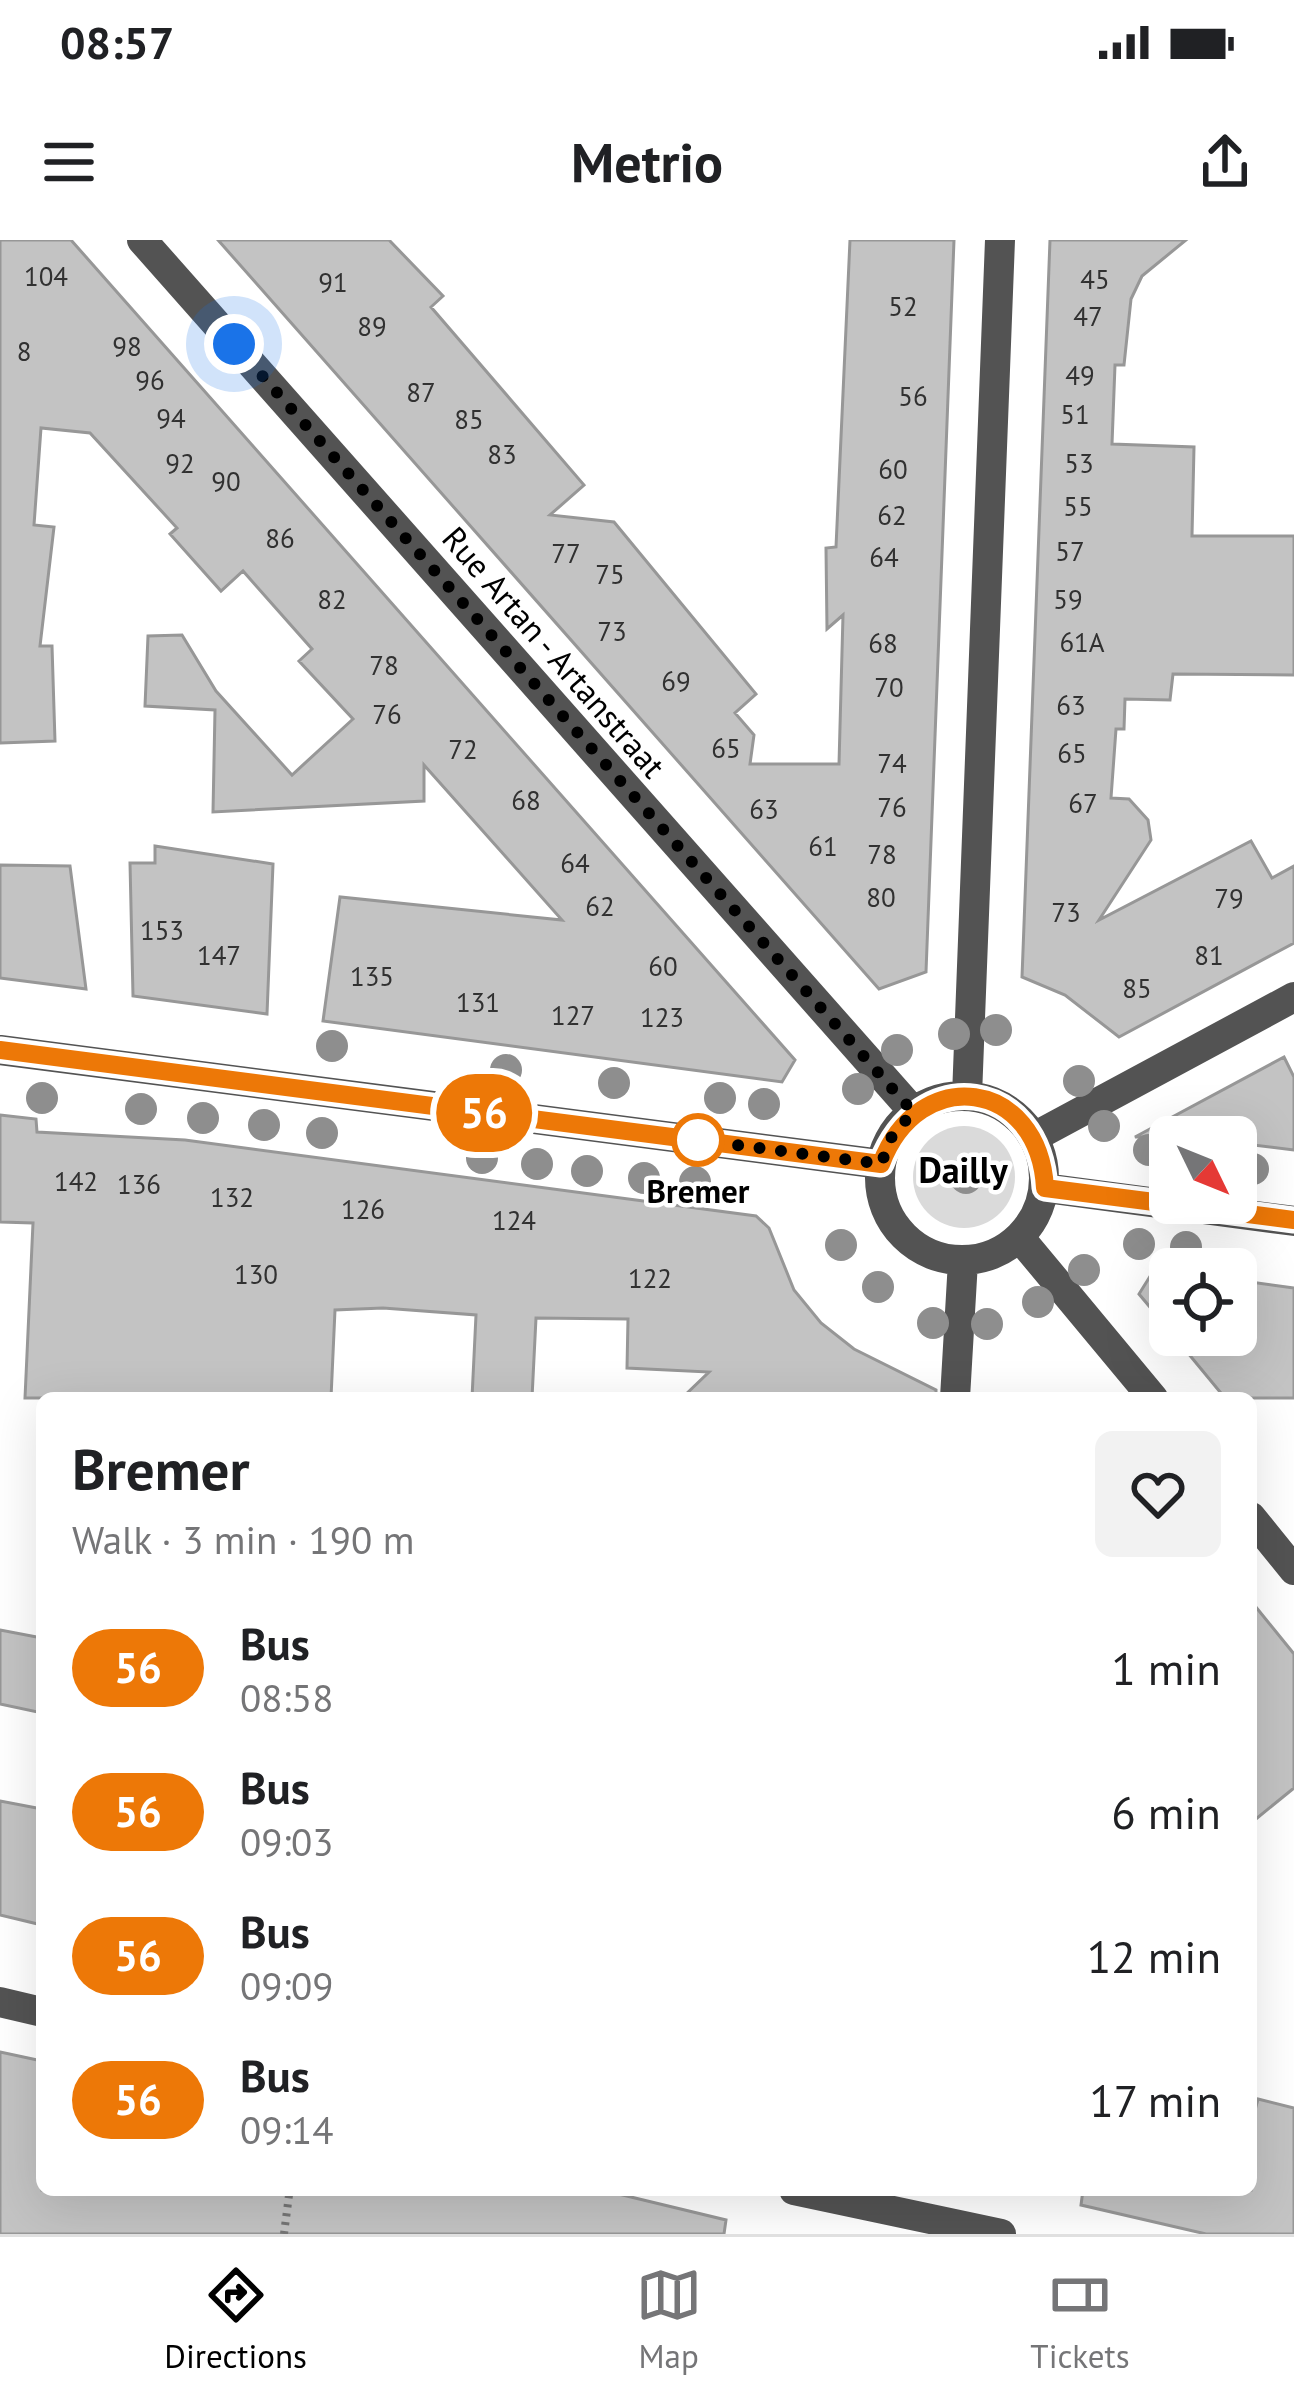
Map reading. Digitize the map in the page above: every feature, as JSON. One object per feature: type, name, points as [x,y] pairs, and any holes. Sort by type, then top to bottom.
[{"type":"street","name":"Rue Artan - Artanstraat","points":[[142,240],[913,1112]]},
{"type":"street","points":[[967,1096],[1000,240]]},
{"type":"street","points":[[1034,1138],[1294,997]]},
{"type":"street","points":[[0,1050],[881,1164]]},
{"type":"street","points":[[967,1096],[992,1101],[1017,1116],[1034,1138],[1045,1188],[1036,1216],[1020,1238],[994,1255],[963,1262],[929,1255],[900,1234],[882,1201],[881,1164],[892,1136],[913,1112],[940,1099],[967,1096]]},
{"type":"street","points":[[1045,1188],[1294,1220]]},
{"type":"street","points":[[1020,1238],[1148,1392]]},
{"type":"street","points":[[955,1392],[963,1262]]},
{"type":"street","points":[[1257,1524],[1294,1570]]},
{"type":"street","points":[[0,2002],[36,2011]]},
{"type":"street","points":[[826,2196],[1000,2234]]},
{"type":"path","points":[[284,2234],[289,2196]]},
{"type":"shaded area","points":[[964,1126],[983,1130],[1000,1141],[1011,1158],[1015,1177],[1011,1196],[1000,1213],[983,1224],[964,1228],[945,1224],[928,1213],[917,1196],[913,1177],[917,1158],[928,1141],[945,1130]]},
{"type":"building","points":[[0,240],[71,240],[795,1060],[782,1082],[323,1021],[340,897],[562,920],[424,765],[424,801],[213,812],[215,710],[145,706],[148,636],[182,635],[216,691],[292,775],[353,719],[299,661],[312,649],[243,571],[221,591],[170,534],[177,528],[90,433],[41,428],[34,525],[54,527],[40,646],[52,646],[55,741],[0,743]]},
{"type":"building","points":[[218,240],[389,240],[443,296],[431,307],[584,485],[550,515],[614,522],[756,694],[735,713],[754,735],[750,764],[839,764],[843,615],[827,629],[826,548],[836,547],[850,240],[954,240],[926,972],[879,989]]},
{"type":"building","points":[[1050,240],[1186,240],[1142,276],[1131,299],[1124,365],[1115,365],[1112,444],[1194,447],[1192,536],[1294,536],[1294,675],[1173,674],[1170,700],[1125,699],[1124,729],[1116,729],[1111,798],[1129,799],[1148,820],[1151,840],[1099,920],[1251,841],[1272,878],[1294,866],[1294,943],[1119,1037],[1065,995],[1022,977]]},
{"type":"building","points":[[155,846],[273,864],[267,1014],[133,996],[130,863],[155,863]]},
{"type":"building","points":[[0,865],[70,866],[86,989],[0,978]]},
{"type":"building","points":[[1284,1057],[1294,1077],[1294,1150],[1257,1146],[1257,1116],[1174,1116]]},
{"type":"building","points":[[0,1115],[36,1119],[37,1132],[185,1140],[756,1216],[769,1228],[794,1290],[821,1323],[854,1349],[936,1392],[688,1392],[709,1372],[627,1368],[628,1319],[536,1318],[532,1392],[472,1392],[476,1315],[383,1308],[335,1310],[331,1392],[36,1392],[36,1398],[25,1398],[33,1223],[0,1222]]},
{"type":"building","points":[[1149,1278],[1149,1306],[1139,1294]]},
{"type":"building","points":[[1257,1283],[1294,1288],[1294,1398],[1220,1392],[1190,1356],[1257,1356]]},
{"type":"building","points":[[1257,1608],[1294,1654],[1294,1788],[1257,1818]]},
{"type":"building","points":[[0,1630],[36,1637],[36,1712],[0,1704]]},
{"type":"building","points":[[0,1801],[36,1808],[36,1924],[0,1915]]},
{"type":"building","points":[[0,2052],[36,2060],[36,2196],[627,2196],[726,2220],[724,2234],[0,2234]]},
{"type":"building","points":[[1258,2099],[1294,2108],[1294,2234],[1206,2234],[1081,2205],[1082,2196],[1257,2196]]},
{"type":"bus line","name":"56","points":[[0,1050],[881,1164],[892,1136],[913,1112],[940,1099],[967,1096],[992,1101],[1017,1116],[1034,1138],[1043,1161],[1045,1188],[1294,1220]]},
{"type":"place","name":"Bremer","points":[[698,1140]]},
{"type":"district","name":"Dailly","points":[[963,1170]]},
{"type":"route","points":[[234,344],[913,1112],[892,1136],[881,1164],[698,1140]]}]
